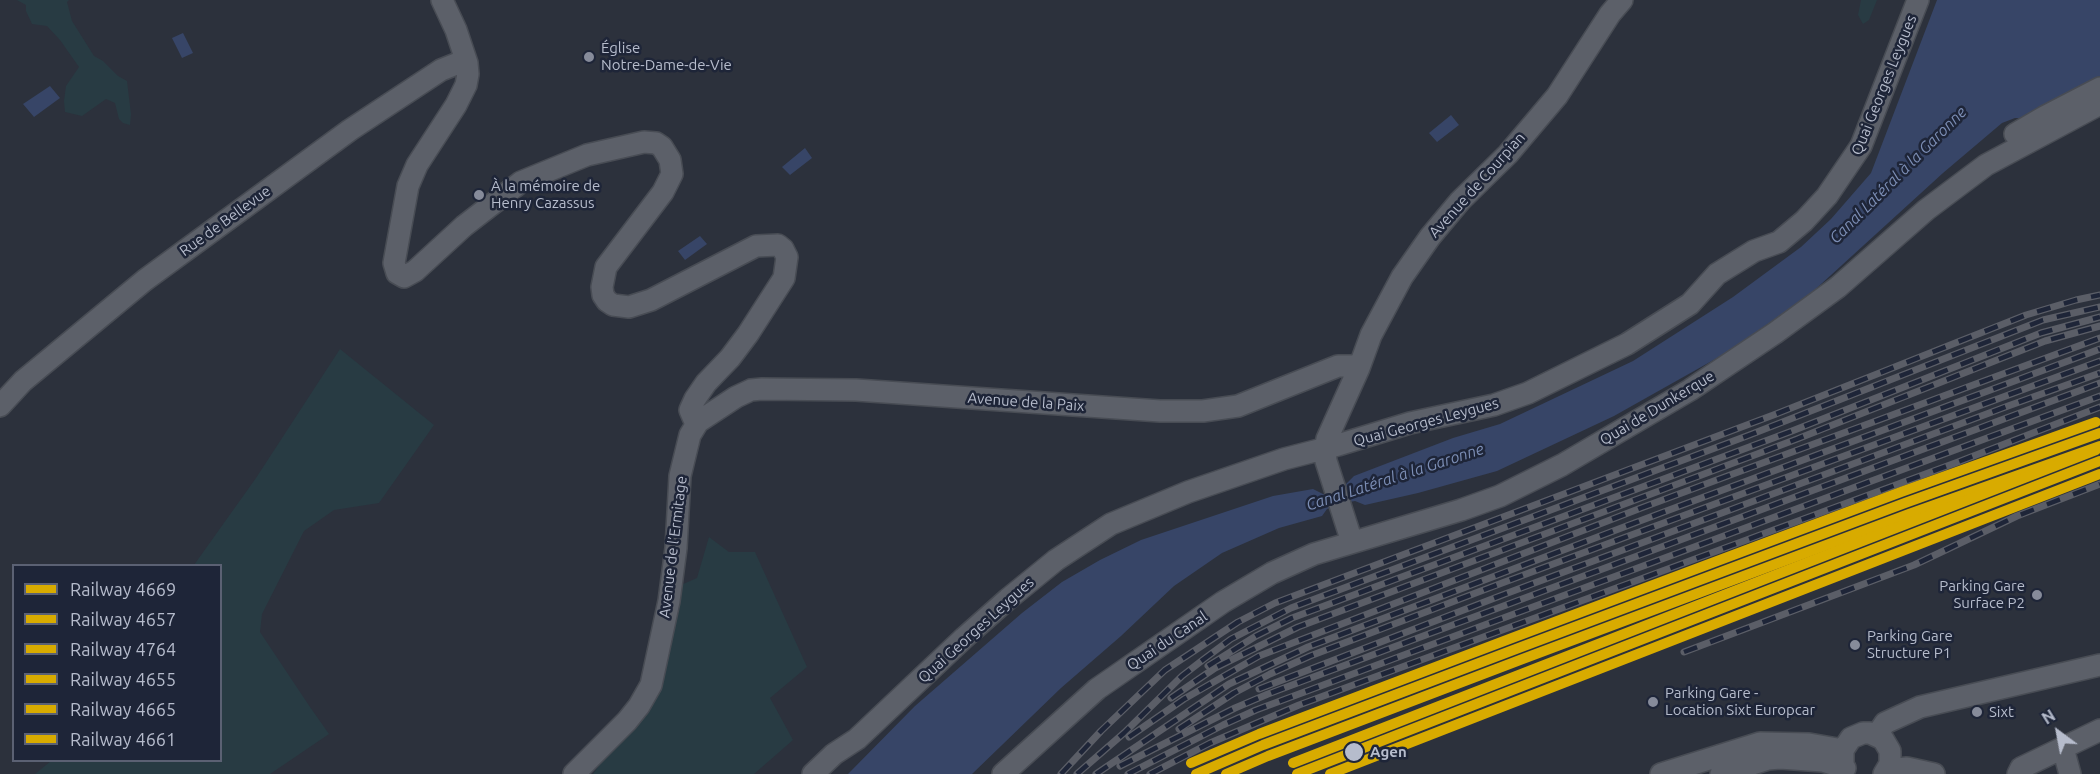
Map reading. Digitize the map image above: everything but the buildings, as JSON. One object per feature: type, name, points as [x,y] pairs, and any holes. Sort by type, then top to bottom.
[{"type":"street","points":[[442,0],[466,60]]},
{"type":"street","name":"Avenue de Courpian","points":[[1326,455],[1327,439],[1371,336],[1402,278],[1430,237],[1460,201],[1508,154],[1557,96],[1622,0]]},
{"type":"street","name":"Quai Georges Leygues","points":[[813,774],[834,754],[857,739],[999,607],[1056,560],[1111,524],[1161,502],[1284,459],[1326,455],[1410,423],[1494,405],[1528,393],[1628,344],[1690,304],[1717,274],[1754,251],[1774,245],[1784,238],[1827,196],[1861,146],[1918,0]]},
{"type":"street","name":"Rue de Bellevue","points":[[0,406],[23,381],[145,280],[350,130],[441,70],[466,60]]},
{"type":"street","name":"Avenue de l’Ermitage","points":[[466,60],[468,74],[466,85],[456,105],[417,165],[408,186],[394,263],[397,273],[404,277],[415,271],[464,226],[521,182],[586,155],[644,142],[656,143],[662,147],[670,160],[672,174],[663,192],[606,267],[602,287],[608,301],[613,305],[629,307],[651,300],[756,246],[778,245],[787,257],[784,278],[748,334],[730,358],[706,382],[690,410],[693,430],[680,476],[676,548],[669,601],[651,685],[636,711],[574,774]]},
{"type":"street","name":"Quai de Dunkerque","points":[[1926,210],[1952,180],[1985,153],[2044,117],[2100,88]]},
{"type":"street","name":"Quai de Dunkerque","points":[[1350,537],[1424,523],[1500,496],[1572,459],[1690,390],[1775,333],[1838,287],[1926,210],[1986,165],[2100,104]]},
{"type":"street","points":[[1324,371],[1371,336]]},
{"type":"street","name":"Avenue de la Paix","points":[[693,430],[709,414],[751,390],[856,390],[1160,411],[1203,411],[1238,406],[1324,371],[1343,366],[1359,368]]},
{"type":"street","points":[[1326,455],[1350,537]]},
{"type":"street","name":"Quai du Canal","points":[[1003,774],[1097,689],[1223,603],[1272,573],[1350,537]]},
{"type":"street","points":[[1877,735],[1885,723],[1920,707],[2100,665]]},
{"type":"street","points":[[2018,774],[2021,768],[2100,730]]},
{"type":"street","points":[[1846,764],[1846,743],[1863,733],[1877,735],[1888,745],[1892,767],[1934,774]]},
{"type":"street","points":[[1661,774],[1760,743],[1809,744],[1846,764]]},
{"type":"street","points":[[2063,748],[2070,774]]},
{"type":"street","points":[[1721,774],[1768,759],[1780,758],[1846,764]]},
{"type":"shaded area","points":[[17,0],[69,0],[67,2],[72,21],[94,56],[127,81],[130,125],[119,119],[115,103],[106,99],[82,116],[65,112],[66,86],[79,67],[47,26],[32,24],[26,11],[26,5]]},
{"type":"shaded area","points":[[1861,0],[1877,0],[1869,20],[1863,24],[1858,15]]},
{"type":"shaded area","points":[[340,349],[434,425],[379,503],[334,510],[304,531],[262,614],[260,632],[329,734],[270,774],[35,774],[50,762],[222,762],[222,564],[195,564],[256,478]]},
{"type":"shaded area","points":[[709,537],[729,552],[755,552],[807,667],[770,698],[793,740],[754,774],[593,774],[655,688],[681,585],[697,578]]},
{"type":"water","name":"Canal Latéral à la Garonne","points":[[1937,0],[2100,0],[2100,79],[2025,118],[2015,118],[2002,123],[1943,173],[1808,296],[1726,353],[1614,416],[1497,471],[1365,505],[1355,501],[1349,502],[1327,509],[1322,516],[1279,528],[1222,553],[1174,586],[1061,688],[972,774],[848,774],[915,706],[1022,613],[1062,582],[1100,560],[1141,540],[1273,496],[1313,489],[1325,495],[1341,489],[1354,476],[1453,438],[1500,424],[1633,361],[1733,297],[1801,247],[1831,219],[1871,173]]},
{"type":"water","points":[[183,33],[193,53],[182,58],[172,38]]},
{"type":"water","points":[[50,86],[60,98],[34,117],[23,104]]},
{"type":"water","points":[[1451,115],[1459,125],[1437,142],[1429,133]]},
{"type":"water","points":[[805,148],[812,158],[790,175],[782,167]]},
{"type":"water","points":[[700,236],[707,244],[685,260],[678,251]]},
{"type":"railway","points":[[1061,774],[1101,731],[1165,670],[1238,622],[1275,603],[1776,414],[2026,315],[2100,295]]},
{"type":"railway","points":[[1077,774],[1124,733],[1182,676],[1231,639],[1291,608],[1752,434],[2043,320],[2100,307]]},
{"type":"railway","points":[[1208,666],[1256,636],[1292,618],[1792,431],[2041,333],[2100,317]]},
{"type":"railway","points":[[1171,698],[1215,668],[1298,627],[1797,439],[2045,341],[2100,326]]},
{"type":"railway","points":[[1129,737],[1184,699],[1259,656],[1641,508],[2100,338]]},
{"type":"railway","points":[[1096,774],[1229,684],[1308,647],[2100,349]]},
{"type":"railway","points":[[1179,729],[1234,693],[1310,656],[2100,361]]},
{"type":"railway","points":[[1259,689],[1505,594],[2100,373]]},
{"type":"railway","points":[[1120,766],[1235,708],[1268,694],[2100,383]]},
{"type":"railway","points":[[1128,774],[1256,710],[2100,396]]},
{"type":"railway","points":[[1150,774],[1210,743],[1299,705],[1958,462],[2100,407]]},
{"type":"railway","points":[[1684,652],[1914,565],[2017,516],[2100,484]]},
{"type":"rail line","name":"4764","points":[[1191,763],[1259,734],[1512,638],[1901,492],[2096,422]]},
{"type":"rail line","name":"4669","points":[[1196,774],[1263,745],[1516,649],[1905,503],[2100,433]]},
{"type":"rail line","name":"4657","points":[[1226,774],[1520,660],[1909,514],[2100,446]]},
{"type":"rail line","name":"4661","points":[[1293,763],[2096,450]]},
{"type":"rail line","name":"4655","points":[[1297,774],[2100,461]]},
{"type":"rail line","name":"4665","points":[[1330,774],[2100,474]]},
{"type":"place","name":"Église Notre-Dame-de-Vie","points":[[589,57]]},
{"type":"place","name":"À la mémoire de Henry Cazassus","points":[[479,195]]},
{"type":"place","name":"Parking Gare Surface P2","points":[[2037,595]]},
{"type":"place","name":"Parking Gare Structure P1","points":[[1855,645]]},
{"type":"place","name":"Parking Gare - Location Sixt Europcar","points":[[1653,702]]},
{"type":"place","name":"Sixt","points":[[1977,712]]},
{"type":"place","name":"Agen","points":[[1354,752]]}]
